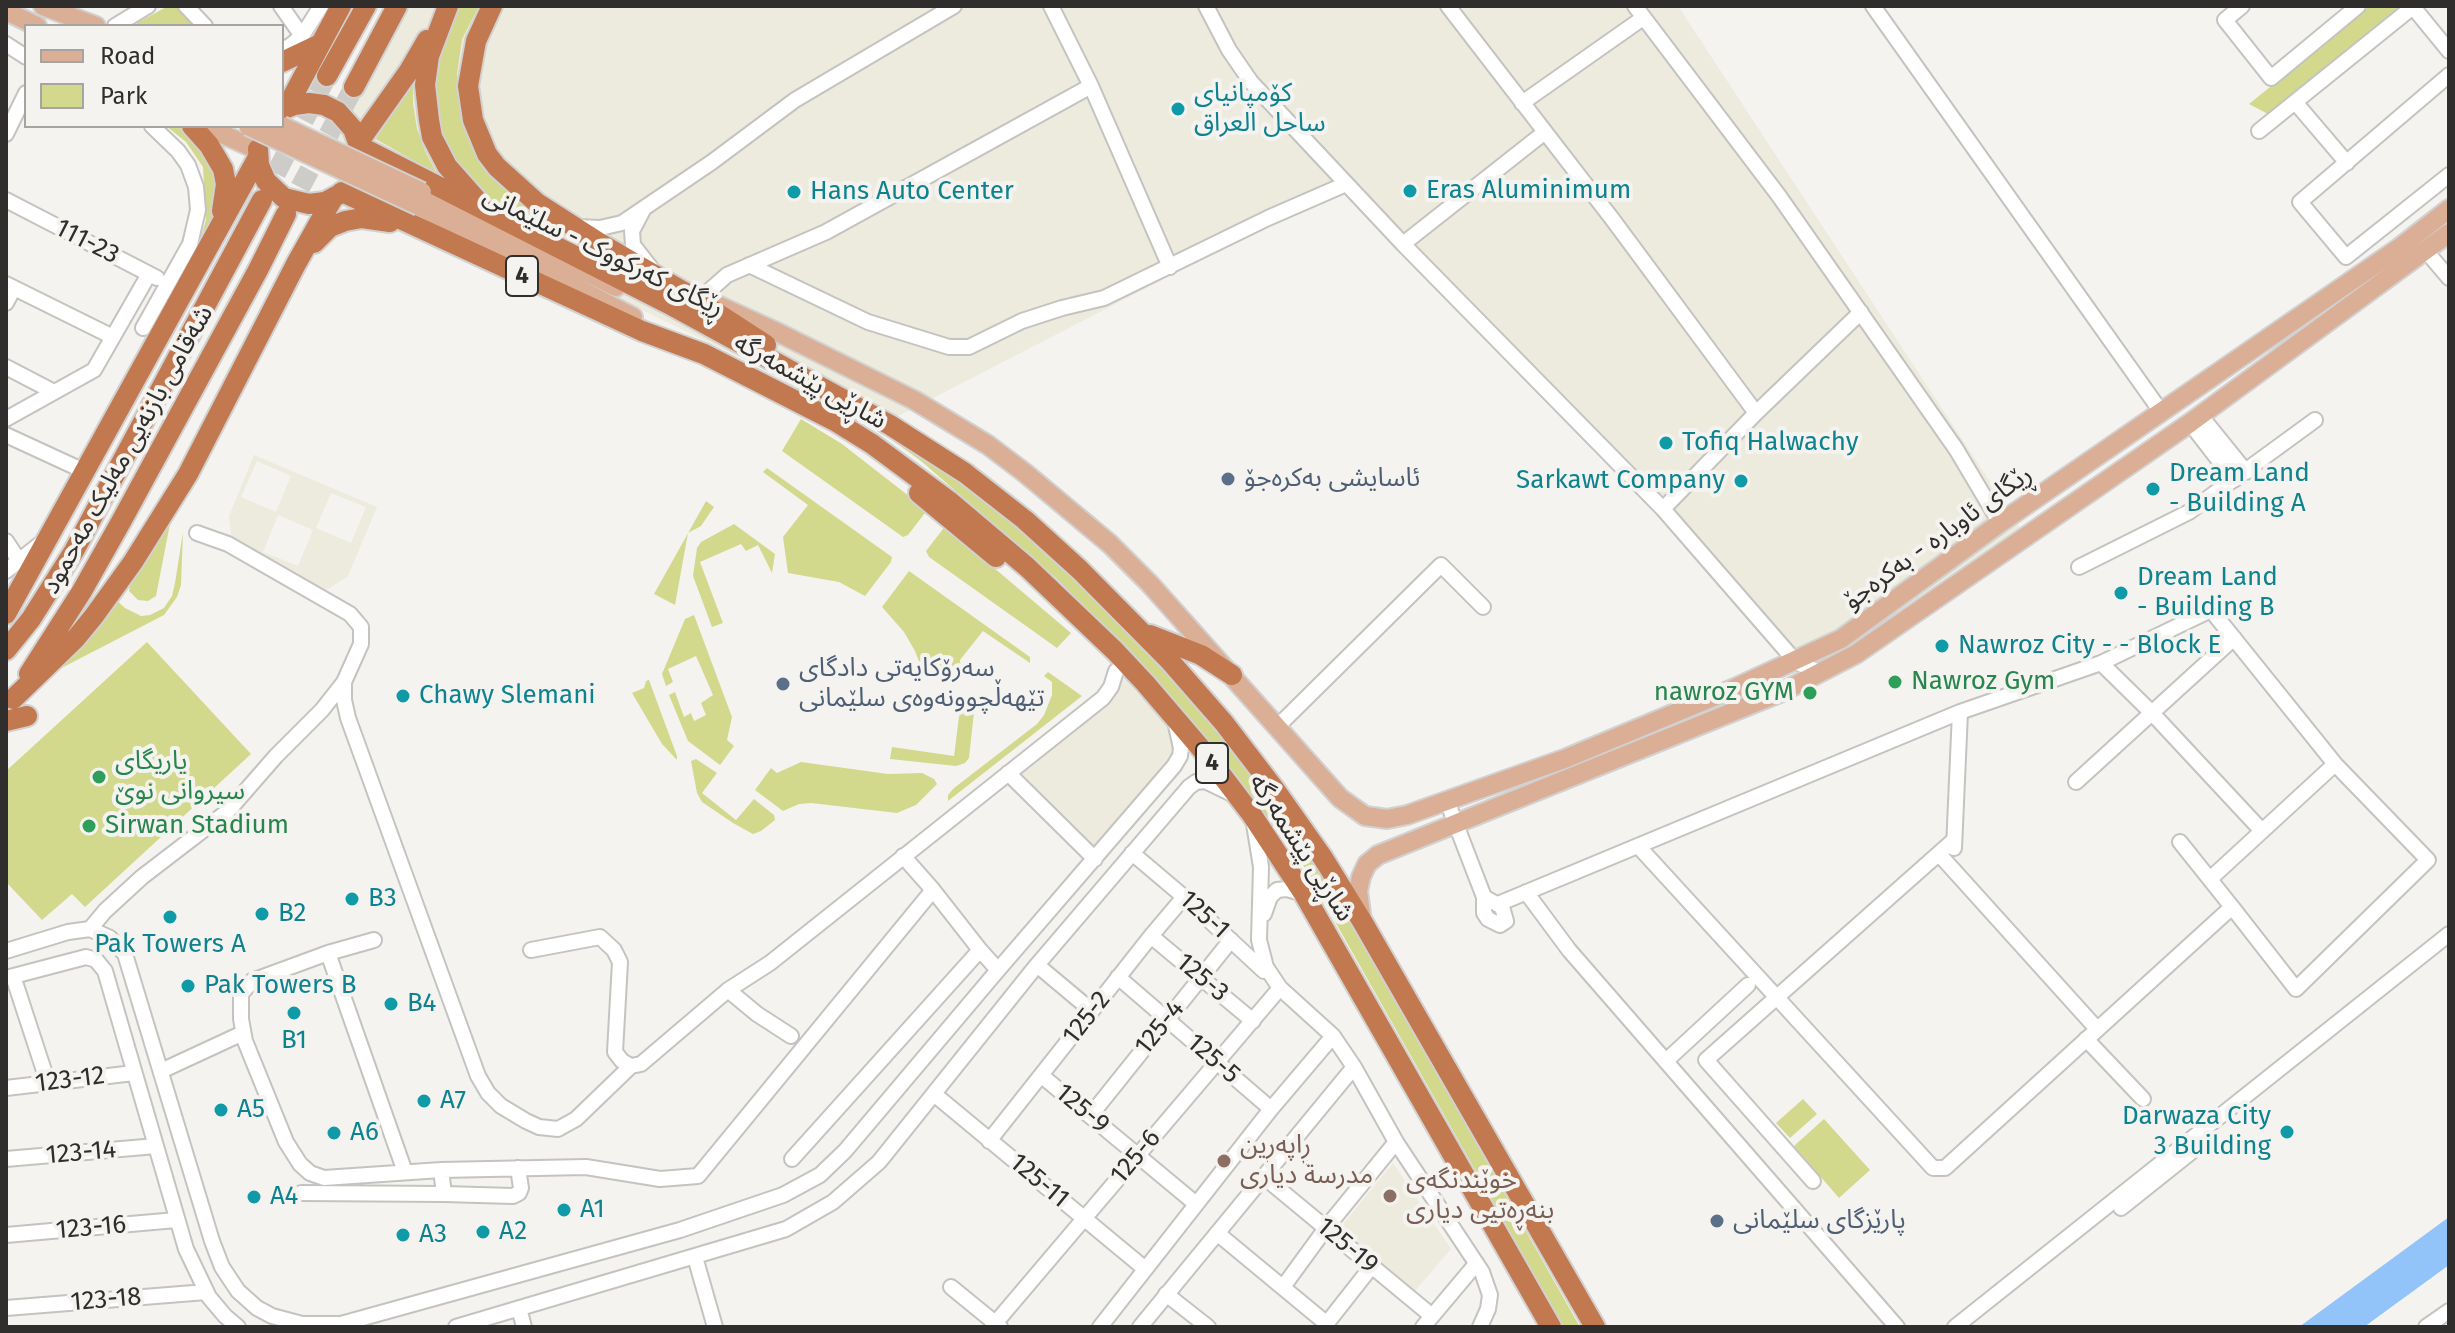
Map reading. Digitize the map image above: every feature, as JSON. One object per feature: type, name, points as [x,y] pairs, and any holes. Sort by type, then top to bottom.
[{"type":"highway","points":[[284,60],[311,40],[341,6]]},
{"type":"highway","points":[[327,76],[366,6]]},
{"type":"highway","points":[[354,87],[397,6]]},
{"type":"highway","points":[[9,703],[42,673],[94,616],[133,562],[188,474],[296,264],[337,195],[355,174],[359,144],[409,71],[448,6]]},
{"type":"highway","points":[[448,6],[431,47],[427,66],[425,85],[432,137],[447,166],[488,212]]},
{"type":"highway","points":[[492,6],[476,41],[470,68],[470,102],[487,154],[507,179],[574,227],[664,280],[890,425]]},
{"type":"highway","points":[[284,112],[311,40]]},
{"type":"highway","points":[[284,112],[309,103],[332,108],[349,123],[359,144],[416,199],[368,218],[330,227],[296,264]]},
{"type":"highway","points":[[194,128],[209,145],[223,169],[226,184],[220,223]]},
{"type":"highway","points":[[6,614],[258,153],[265,128]]},
{"type":"highway","name":"4","points":[[258,153],[266,181],[284,198],[309,204],[337,195],[416,199]]},
{"type":"highway","name":"شاڕێی پێشمەرگە","points":[[416,199],[488,212],[669,304],[890,425],[965,473],[1025,520],[1080,570],[1169,660],[1224,723],[1323,858],[1595,1327]]},
{"type":"highway","name":"شاڕێی پێشمەرگە","points":[[416,199],[642,331],[704,354],[835,421],[872,444],[977,523],[1115,651],[1218,770],[1304,894],[1551,1327]]},
{"type":"highway","name":"شەقامی بازنەیی مەلیک مەحمود","points":[[6,650],[31,619],[74,551],[262,200]]},
{"type":"highway","name":"شەقامی بازنەیی مەلیک مەحمود","points":[[9,703],[82,591],[286,214]]},
{"type":"highway","points":[[231,257],[236,276],[249,277],[258,270]]},
{"type":"highway","points":[[208,299],[224,294],[231,300],[233,312]]},
{"type":"highway","points":[[872,444],[908,484],[1021,578],[1180,738],[1218,770]]},
{"type":"highway","points":[[1136,626],[1157,638],[1201,655],[1232,675]]},
{"type":"highway","points":[[6,721],[27,716]]},
{"type":"main road","points":[[33,6],[71,24]]},
{"type":"main road","points":[[43,6],[91,24]]},
{"type":"main road","points":[[9,12],[26,24]]},
{"type":"main road","points":[[9,12],[33,24]]},
{"type":"main road","points":[[284,112],[416,199]]},
{"type":"main road","points":[[217,128],[258,153]]},
{"type":"main road","points":[[253,128],[416,199]]},
{"type":"main road","name":"ڕێگای کەرکووک - سلێمانی","points":[[416,199],[527,245],[763,357]]},
{"type":"main road","name":"ڕێگای ئاوبارە - بەکرەجۆ","points":[[664,280],[914,400],[988,445],[1067,506],[1110,544],[1150,584],[1333,791],[1357,811],[1375,818],[1407,815],[1567,758],[1826,647],[2374,265],[2404,255],[2449,209]]},
{"type":"main road","points":[[1362,921],[1359,885],[1367,864],[1385,852],[1776,694],[1828,670],[1879,639],[2195,419],[2383,282],[2404,255],[2426,251],[2449,233]]},
{"type":"main road","points":[[2374,265],[2385,270],[2383,282]]},
{"type":"main road","points":[[1826,647],[1828,670]]},
{"type":"main road","points":[[1764,676],[1776,694]]},
{"type":"street","points":[[118,24],[148,6]]},
{"type":"street","points":[[186,6],[203,24]]},
{"type":"street","points":[[281,6],[311,40]]},
{"type":"street","points":[[311,40],[321,6]]},
{"type":"street","points":[[574,227],[600,228],[622,223],[795,100],[954,6]]},
{"type":"street","points":[[1051,6],[1091,86],[1170,267]]},
{"type":"street","points":[[1206,6],[1246,75],[1346,184],[1663,509],[1796,662],[1828,670]]},
{"type":"street","points":[[1448,6],[1756,413]]},
{"type":"street","points":[[1873,6],[2162,413]]},
{"type":"street","points":[[2235,8],[2225,20],[2271,78],[2358,6]]},
{"type":"street","points":[[2259,131],[2413,6],[2449,51]]},
{"type":"street","points":[[1522,103],[1639,12],[1779,196],[1861,312],[1956,449],[2000,523]]},
{"type":"street","points":[[284,48],[311,40]]},
{"type":"street","points":[[6,44],[24,56]]},
{"type":"street","points":[[2449,75],[2300,202],[2346,257],[2449,175]]},
{"type":"street","points":[[701,298],[727,275],[826,232],[1091,86]]},
{"type":"street","points":[[6,134],[24,97]]},
{"type":"street","points":[[2295,102],[2347,163]]},
{"type":"street","points":[[143,328],[194,234],[197,199],[188,165],[154,128]]},
{"type":"street","points":[[1403,244],[1545,132]]},
{"type":"street","points":[[749,265],[868,322],[949,347],[969,347],[1022,321],[1104,298],[1268,218],[1346,184]]},
{"type":"street","name":"111-23","points":[[6,200],[168,283]]},
{"type":"street","points":[[643,210],[632,231],[633,245],[664,280]]},
{"type":"street","points":[[2426,251],[2449,278]]},
{"type":"street","points":[[6,419],[94,370],[149,274]]},
{"type":"street","points":[[6,303],[10,286],[113,337]]},
{"type":"street","points":[[1663,509],[1756,413],[1861,312]]},
{"type":"street","points":[[6,367],[54,392]]},
{"type":"street","points":[[2195,419],[2240,476]]},
{"type":"street","points":[[2079,567],[2189,512],[2315,420]]},
{"type":"street","points":[[6,435],[84,471]]},
{"type":"street","points":[[90,929],[142,877],[228,811],[344,682],[363,638],[361,627],[354,617],[228,544],[197,533]]},
{"type":"street","points":[[6,571],[48,537]]},
{"type":"street","points":[[6,541],[20,562]]},
{"type":"street","points":[[1277,727],[1441,565],[1483,607]]},
{"type":"street","points":[[1503,923],[1485,916],[1483,909],[1491,901],[1526,892],[1639,847],[1960,712],[2101,663],[2211,610],[2335,764],[2428,860],[2296,989],[2180,842]]},
{"type":"street","points":[[2076,782],[2234,638]]},
{"type":"street","points":[[1776,694],[1796,662]]},
{"type":"street","points":[[2101,663],[2262,831]]},
{"type":"street","points":[[344,682],[348,718],[478,1076],[488,1093],[501,1106],[539,1127],[558,1129],[576,1119],[631,1066],[641,1064],[728,990],[770,963],[1103,698],[1111,687],[1116,671]]},
{"type":"street","points":[[322,710],[348,718]]},
{"type":"street","points":[[1953,869],[1960,712]]},
{"type":"street","points":[[8,946],[90,929],[110,938],[125,954],[222,1267],[238,1291],[257,1308],[287,1321],[341,1324],[680,1230],[769,1200],[811,1181],[837,1160],[1178,759],[1180,738],[1174,717]]},
{"type":"street","points":[[2210,879],[2335,764]]},
{"type":"street","points":[[1008,773],[1095,859]]},
{"type":"street","points":[[456,1327],[786,1229],[833,1202],[879,1162],[1132,853],[1196,782],[1211,783],[1238,797]]},
{"type":"street","points":[[1447,801],[1491,901]]},
{"type":"street","points":[[1252,815],[1261,867],[1261,954],[1277,984]]},
{"type":"street","points":[[1130,818],[1148,834]]},
{"type":"street","points":[[1813,1181],[1706,1060],[1954,840]]},
{"type":"street","points":[[1639,847],[1933,1168],[1945,1168],[2232,907]]},
{"type":"street","name":"125-1","points":[[1132,853],[1237,945],[1333,1036],[1396,1142],[1485,1278],[1490,1295],[1480,1327]]},
{"type":"street","points":[[1939,854],[2143,1099]]},
{"type":"street","points":[[903,856],[998,970]]},
{"type":"street","points":[[1259,933],[1273,893],[1287,889],[1304,894]]},
{"type":"street","points":[[374,940],[252,981],[241,994],[244,1037],[286,1142],[310,1173],[324,1178],[441,1170],[586,1167],[660,1179],[698,1176],[933,890]]},
{"type":"street","points":[[1526,892],[1569,950],[1897,1327]]},
{"type":"street","name":"125-2","points":[[989,1141],[1184,897]]},
{"type":"street","name":"125-4","points":[[1090,1116],[1201,978],[1237,945],[1259,933]]},
{"type":"street","points":[[1955,1327],[2449,934]]},
{"type":"street","name":"125-3","points":[[1151,936],[1253,1021]]},
{"type":"street","points":[[531,950],[592,937],[606,941],[620,962],[615,1052],[631,1066]]},
{"type":"street","points":[[1970,1327],[2449,945]]},
{"type":"street","points":[[792,1159],[980,950]]},
{"type":"street","points":[[328,953],[405,1172]]},
{"type":"street","points":[[48,1083],[9,977],[86,957],[96,960],[105,971],[186,1249],[206,1292],[238,1327]]},
{"type":"street","points":[[1041,964],[1092,1011]]},
{"type":"street","name":"125-5","points":[[1118,977],[1271,1109]]},
{"type":"street","name":"125-6","points":[[996,1325],[1253,1021],[1277,984]]},
{"type":"street","points":[[1667,1060],[1748,985]]},
{"type":"street","points":[[728,990],[791,1036]]},
{"type":"street","points":[[1100,1327],[1271,1109],[1333,1036]]},
{"type":"street","points":[[163,1075],[244,1037]]},
{"type":"street","points":[[1140,1327],[1354,1067]]},
{"type":"street","name":"123-12","points":[[6,1088],[134,1073]]},
{"type":"street","name":"125-9","points":[[1042,1076],[1196,1204]]},
{"type":"street","name":"125-11","points":[[934,1094],[1144,1268]]},
{"type":"street","points":[[1283,1287],[1396,1142]]},
{"type":"street","name":"123-14","points":[[6,1159],[156,1146]]},
{"type":"street","points":[[301,1193],[513,1196],[521,1188],[518,1168]]},
{"type":"street","points":[[441,1170],[444,1194]]},
{"type":"street","points":[[363,1176],[364,1192]]},
{"type":"street","name":"125-19","points":[[1263,1176],[1372,1266],[1427,1322]]},
{"type":"street","name":"123-16","points":[[6,1235],[176,1220]]},
{"type":"street","points":[[1217,1233],[1325,1325],[1372,1266]]},
{"type":"street","points":[[186,1249],[212,1241]]},
{"type":"street","points":[[695,1257],[715,1327]]},
{"type":"street","points":[[1427,1322],[1476,1264]]},
{"type":"street","points":[[951,1287],[996,1325]]},
{"type":"street","name":"123-18","points":[[6,1308],[206,1292]]},
{"type":"street","points":[[1166,1294],[1208,1327]]},
{"type":"street","points":[[519,1308],[524,1327]]},
{"type":"street","points":[[2426,1327],[2449,1311]]},
{"type":"shaded area","points":[[390,6],[1678,6],[2021,529],[1850,648],[1802,670],[1686,535],[1346,185],[875,428],[756,365],[312,151]]},
{"type":"shaded area","points":[[254,455],[377,507],[348,576],[325,591],[232,541],[229,516]],"holes":[[[257,461],[291,476],[276,512],[241,497]],[[331,493],[366,507],[351,543],[316,528]],[[278,515],[313,530],[298,566],[263,552]]]},
{"type":"shaded area","points":[[1118,673],[1180,738],[1181,748],[1095,859],[1008,773],[1103,698]]},
{"type":"shaded area","name":"خوێندنگەی بنەڕەتیی دیاری","points":[[1393,1163],[1451,1249],[1413,1293],[1340,1228]]},
{"type":"green space","points":[[168,6],[177,6],[197,24],[137,24]]},
{"type":"green space","points":[[456,6],[479,6],[462,39],[457,74],[460,112],[473,141],[627,267],[489,198],[464,174],[447,149],[437,115],[434,83],[437,52]]},
{"type":"green space","points":[[2370,6],[2400,6],[2268,114],[2249,104]]},
{"type":"green space","points":[[413,76],[417,129],[437,174],[376,139]]},
{"type":"green space","points":[[168,128],[180,128],[206,149],[219,188],[215,214],[156,323],[201,237],[206,220],[203,167],[186,142]]},
{"type":"green space","points":[[801,419],[842,444],[923,507],[925,513],[908,535],[903,537],[782,451]]},
{"type":"green space","points":[[884,429],[965,481],[1062,563],[1168,672],[1231,746],[1312,853],[1580,1327],[1564,1327],[1303,865],[1235,775],[1181,708],[1055,577],[921,461],[882,433]]},
{"type":"green space","points":[[767,468],[892,557],[865,596],[839,582],[788,573],[783,537],[808,505],[763,472]]},
{"type":"green space","points":[[706,501],[714,507],[701,526],[688,533]]},
{"type":"green space","points":[[174,503],[156,596],[148,601],[138,600],[129,591],[131,579]]},
{"type":"green space","points":[[734,524],[775,554],[772,573],[758,545],[746,551],[741,544],[700,562],[723,623],[712,627],[693,576],[697,548],[701,542]]},
{"type":"green space","points":[[943,529],[948,529],[1071,633],[1057,648],[929,557],[926,551]]},
{"type":"green space","points":[[183,532],[181,585],[177,597],[164,615],[46,676],[113,597],[141,616],[164,608],[172,596]]},
{"type":"green space","points":[[688,533],[675,605],[654,594]]},
{"type":"green space","points":[[909,571],[1030,657],[1030,663],[983,631],[960,660],[961,670],[925,677],[904,632],[882,607]]},
{"type":"green space","points":[[694,615],[732,717],[727,740],[734,746],[720,765],[688,741],[669,695],[675,692],[684,717],[691,713],[694,721],[706,715],[701,703],[713,695],[696,656],[668,669],[673,682],[666,686],[662,674],[685,619]]},
{"type":"green space","name":"Sirwan Stadium","points":[[147,642],[251,754],[85,907],[72,894],[42,920],[6,882],[6,771]]},
{"type":"green space","points":[[1048,672],[1082,696],[948,801],[948,795],[954,788],[1037,724],[1044,715],[1052,695],[1052,682],[1044,676]]},
{"type":"green space","points":[[649,680],[677,760],[662,744],[632,693],[644,688]]},
{"type":"green space","points":[[960,709],[974,712],[969,758],[965,763],[956,766],[890,759],[892,747],[954,756]]},
{"type":"green space","points":[[696,759],[717,773],[702,793],[736,820],[754,799],[774,815],[775,820],[753,834],[702,802],[697,793],[691,761]]},
{"type":"green space","points":[[801,762],[888,774],[922,773],[937,784],[916,805],[897,813],[811,803],[783,811],[755,790],[771,768],[777,773]]},
{"type":"green space","points":[[1803,1099],[1817,1114],[1790,1138],[1776,1123]]},
{"type":"green space","points":[[1824,1119],[1870,1170],[1839,1198],[1794,1146]]},
{"type":"water","points":[[2449,1217],[2449,1265],[2364,1327],[2299,1327]]},
{"type":"tunnel","points":[[262,200],[327,76]]},
{"type":"tunnel","points":[[286,214],[354,87]]},
{"type":"place","name":"کۆمپانیای ساحل العراق","points":[[1178,109]]},
{"type":"place","name":"Eras Aluminimum","points":[[1410,191]]},
{"type":"place","name":"Hans Auto Center","points":[[794,192]]},
{"type":"place","name":"Tofiq Halwachy","points":[[1666,443]]},
{"type":"place","name":"ئاسایشی بەکرەجۆ","points":[[1228,479]]},
{"type":"place","name":"Sarkawt Company","points":[[1741,481]]},
{"type":"place","name":"Dream Land - Building A","points":[[2153,489]]},
{"type":"place","name":"Dream Land - Building B","points":[[2121,593]]},
{"type":"place","name":"Nawroz City - - Block E","points":[[1942,646]]},
{"type":"place","name":"Nawroz Gym","points":[[1895,682]]},
{"type":"place","name":"سەرۆکایەتی دادگای تێهەڵچوونەوەی سلێمانی","points":[[783,684]]},
{"type":"place","name":"nawroz GYM","points":[[1810,693]]},
{"type":"place","name":"Chawy Slemani","points":[[403,696]]},
{"type":"place","name":"یاریگای سیروانی نوێ","points":[[99,777]]},
{"type":"place","name":"Sirwan Stadium","points":[[89,826]]},
{"type":"place","name":"B3","points":[[352,899]]},
{"type":"place","name":"B2","points":[[262,914]]},
{"type":"place","name":"Pak Towers A","points":[[170,917]]},
{"type":"place","name":"Pak Towers B","points":[[188,986]]},
{"type":"place","name":"B4","points":[[391,1004]]},
{"type":"place","name":"B1","points":[[294,1013]]},
{"type":"place","name":"A7","points":[[424,1101]]},
{"type":"place","name":"A5","points":[[221,1110]]},
{"type":"place","name":"Darwaza City 3 Building","points":[[2287,1132]]},
{"type":"place","name":"A6","points":[[334,1133]]},
{"type":"place","name":"ڕاپەڕین مدرسة ديارى","points":[[1224,1161]]},
{"type":"place","name":"خوێندنگەی بنەڕەتیی دیاری","points":[[1390,1196]]},
{"type":"place","name":"A4","points":[[254,1197]]},
{"type":"place","name":"A1","points":[[564,1210]]},
{"type":"place","name":"پارێزگای سلێمانی","points":[[1717,1221]]},
{"type":"place","name":"A2","points":[[483,1232]]},
{"type":"place","name":"A3","points":[[403,1235]]}]
